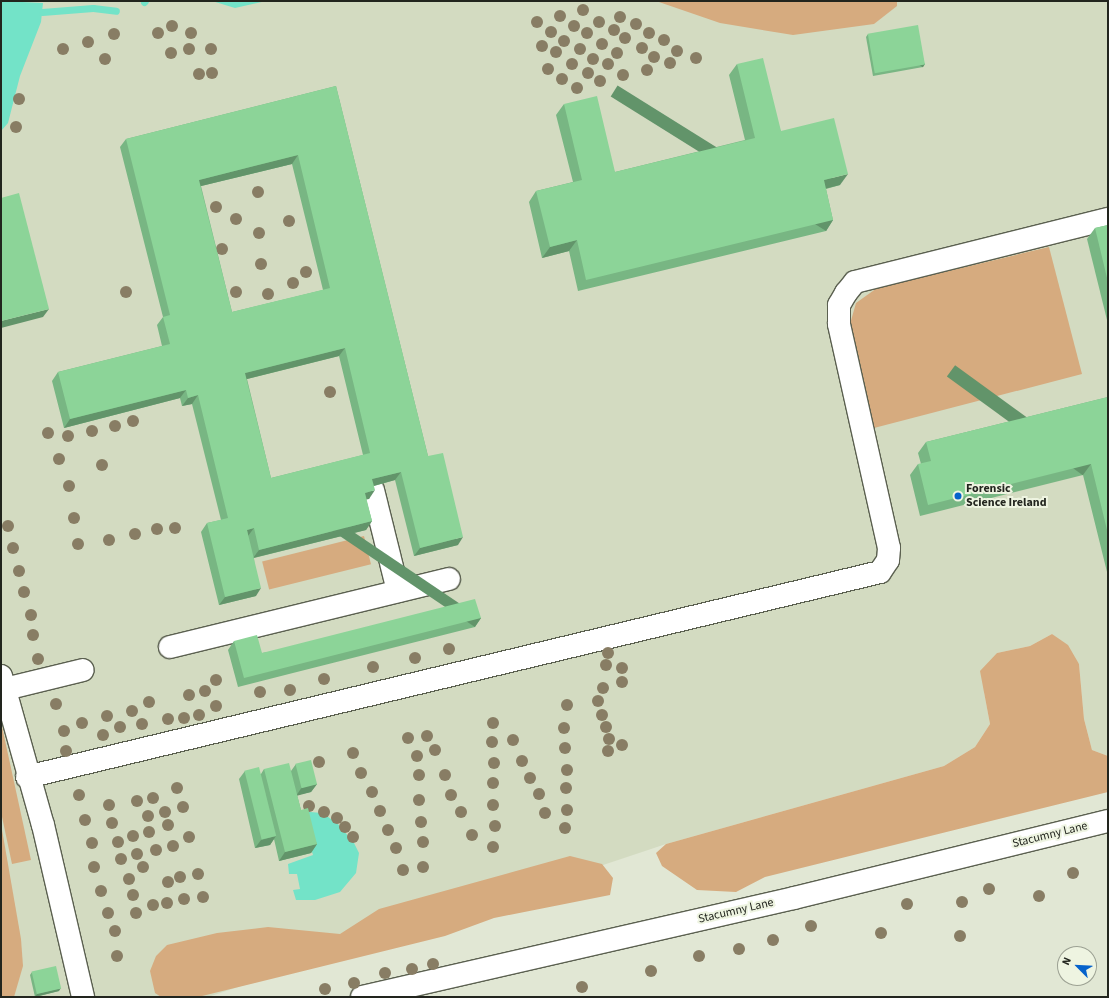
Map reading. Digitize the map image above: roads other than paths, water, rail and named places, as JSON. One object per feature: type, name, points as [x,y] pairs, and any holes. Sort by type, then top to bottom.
[{"type":"street","points":[[27,777],[880,572],[888,560],[889,548],[839,324],[839,305],[846,294],[855,282],[1108,220]]},
{"type":"street","points":[[373,490],[398,591]]},
{"type":"street","points":[[170,647],[449,579]]},
{"type":"street","points":[[83,670],[2,685],[27,777],[43,826],[83,997]]},
{"type":"street","name":"Stacumny Lane","points":[[362,997],[794,898],[1108,820]]},
{"type":"water","points":[[1,1],[43,3],[41,22],[20,76],[8,123],[1,131]]},
{"type":"water","points":[[212,1],[266,1],[235,8]]},
{"type":"water","points":[[299,811],[322,813],[337,823],[354,843],[359,853],[356,873],[340,892],[315,900],[296,900],[293,890],[300,889],[297,874],[289,874],[288,864],[313,855]]},
{"type":"waterway","points":[[42,12],[93,8],[116,11]]},
{"type":"place","name":"Forensic Science Ireland","points":[[958,496]]}]
